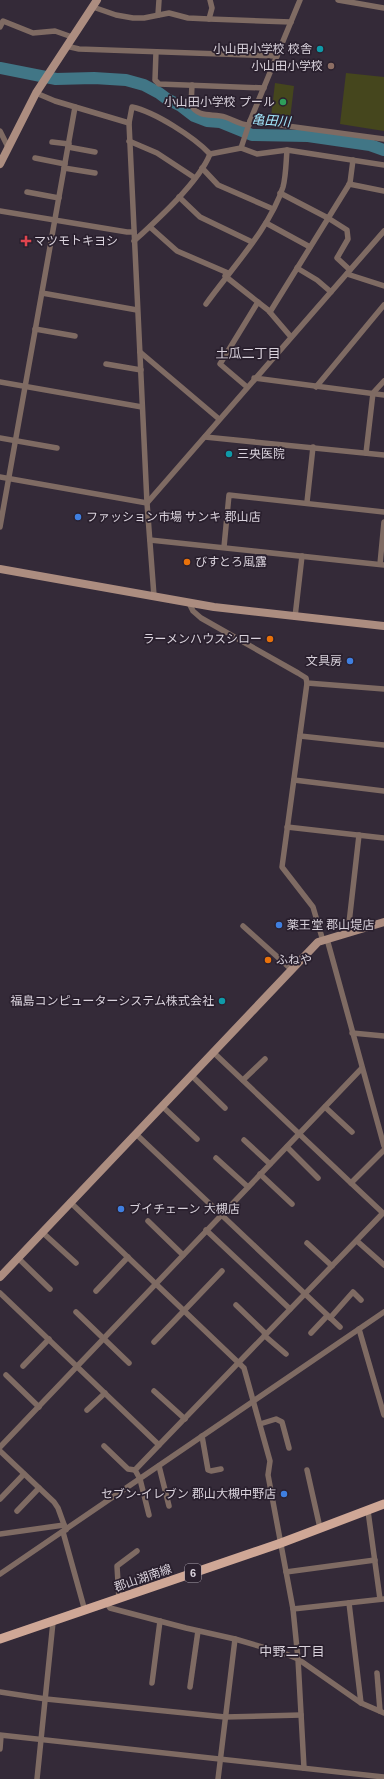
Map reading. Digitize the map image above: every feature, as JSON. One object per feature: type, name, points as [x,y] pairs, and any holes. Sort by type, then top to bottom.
[{"type":"main road","name":"郡山湖南線","points":[[0,1639],[281,1543],[384,1504]]},
{"type":"street","points":[[158,15],[159,0]]},
{"type":"street","points":[[209,19],[212,8],[210,0]]},
{"type":"street","points":[[240,148],[300,0]]},
{"type":"street","points":[[338,0],[384,8]]},
{"type":"street","points":[[0,164],[36,93],[94,3],[116,15],[133,18],[144,18],[169,13],[188,18],[291,22]]},
{"type":"street","points":[[0,27],[3,21],[33,33],[54,31],[72,37]]},
{"type":"street","points":[[66,46],[79,49],[277,56]]},
{"type":"street","points":[[156,52],[155,80],[159,84],[264,88]]},
{"type":"street","points":[[192,85],[191,105],[198,112],[210,116],[221,116],[239,124],[384,139]]},
{"type":"street","points":[[36,93],[75,107],[129,123]]},
{"type":"street","points":[[0,527],[75,107]]},
{"type":"street","points":[[154,596],[147,503],[137,310],[129,123],[132,107],[142,109],[172,126],[202,146],[210,154]]},
{"type":"street","points":[[0,131],[8,147]]},
{"type":"street","points":[[130,141],[157,153],[195,178]]},
{"type":"street","points":[[52,142],[94,152]]},
{"type":"street","points":[[134,242],[179,197],[195,178],[210,154],[240,148],[257,154],[287,150],[384,164]]},
{"type":"street","points":[[206,304],[266,223],[283,187],[287,150]]},
{"type":"street","points":[[35,158],[95,173]]},
{"type":"street","points":[[270,312],[349,184],[353,160]]},
{"type":"street","points":[[202,168],[218,185],[272,209]]},
{"type":"street","points":[[349,184],[384,191]]},
{"type":"street","points":[[27,192],[59,198]]},
{"type":"street","points":[[280,193],[328,218],[347,230],[348,239],[337,258],[348,272],[384,286]]},
{"type":"street","points":[[179,197],[200,217],[252,242]]},
{"type":"street","points":[[0,211],[134,232]]},
{"type":"street","points":[[266,223],[310,247]]},
{"type":"street","points":[[150,227],[177,251],[227,275],[270,312],[291,337]]},
{"type":"street","points":[[147,503],[254,378],[384,231]]},
{"type":"street","points":[[297,268],[317,280],[331,292]]},
{"type":"street","points":[[42,293],[137,310]]},
{"type":"street","points":[[247,387],[220,364],[258,302]]},
{"type":"street","points":[[316,387],[384,305]]},
{"type":"street","points":[[35,329],[75,336]]},
{"type":"street","points":[[140,352],[219,419]]},
{"type":"street","points":[[106,364],[141,370]]},
{"type":"street","points":[[254,378],[384,395]]},
{"type":"street","points":[[366,453],[373,393],[384,381]]},
{"type":"street","points":[[0,382],[142,407]]},
{"type":"street","points":[[205,436],[384,455]]},
{"type":"street","points":[[0,438],[57,448]]},
{"type":"street","points":[[308,502],[313,447]]},
{"type":"street","points":[[0,477],[147,503]]},
{"type":"street","points":[[224,547],[229,495],[308,502],[384,512]]},
{"type":"street","points":[[150,540],[382,565],[384,522]]},
{"type":"street","points":[[295,617],[302,556]]},
{"type":"street","points":[[0,569],[189,603],[295,617],[384,626]]},
{"type":"street","points":[[189,603],[193,611],[201,618],[306,678],[307,683],[282,867],[313,907],[325,940],[384,1146]]},
{"type":"street","points":[[307,683],[384,690]]},
{"type":"street","points":[[300,736],[384,745]]},
{"type":"street","points":[[294,780],[384,791]]},
{"type":"street","points":[[287,827],[384,838]]},
{"type":"street","points":[[350,932],[349,923],[359,835]]},
{"type":"street","points":[[0,1277],[318,942],[384,922]]},
{"type":"street","points":[[243,926],[292,970]]},
{"type":"street","points":[[352,1033],[384,1036]]},
{"type":"street","points":[[135,1470],[384,1213],[213,1052]]},
{"type":"street","points":[[243,1080],[265,1059]]},
{"type":"street","points":[[0,1447],[362,1068]]},
{"type":"street","points":[[191,1075],[225,1108]]},
{"type":"street","points":[[162,1106],[197,1139]]},
{"type":"street","points":[[325,1107],[352,1132]]},
{"type":"street","points":[[136,1134],[340,1327]]},
{"type":"street","points":[[244,1140],[270,1164]]},
{"type":"street","points":[[287,1147],[318,1178]]},
{"type":"street","points":[[351,1183],[384,1150]]},
{"type":"street","points":[[216,1158],[248,1187]]},
{"type":"street","points":[[260,1174],[292,1204]]},
{"type":"street","points":[[70,1202],[246,1370],[270,1461],[268,1475],[293,1609],[298,1659],[304,1768]]},
{"type":"street","points":[[148,1221],[183,1255]]},
{"type":"street","points":[[206,1230],[290,1309]]},
{"type":"street","points":[[42,1232],[76,1263]]},
{"type":"street","points":[[357,1241],[384,1265]]},
{"type":"street","points":[[306,1244],[332,1266]]},
{"type":"street","points":[[96,1291],[128,1257]]},
{"type":"street","points":[[18,1258],[50,1289]]},
{"type":"street","points":[[154,1342],[222,1271]]},
{"type":"street","points":[[311,1333],[354,1292],[361,1300]]},
{"type":"street","points":[[0,1293],[159,1445]]},
{"type":"street","points":[[236,1305],[264,1332],[265,1336],[286,1354]]},
{"type":"street","points":[[76,1312],[128,1363]]},
{"type":"street","points":[[0,1574],[384,1312]]},
{"type":"street","points":[[359,1329],[383,1412]]},
{"type":"street","points":[[24,1366],[49,1339]]},
{"type":"street","points":[[6,1375],[39,1407]]},
{"type":"street","points":[[154,1390],[184,1419]]},
{"type":"street","points":[[87,1410],[105,1393]]},
{"type":"street","points":[[260,1424],[276,1419],[282,1422],[289,1448]]},
{"type":"street","points":[[202,1436],[208,1470],[211,1472],[221,1469]]},
{"type":"street","points":[[104,1446],[128,1469],[135,1470]]},
{"type":"street","points":[[0,1451],[54,1502],[65,1529],[85,1611]]},
{"type":"street","points":[[159,1466],[169,1506]]},
{"type":"street","points":[[135,1470],[140,1479],[148,1515]]},
{"type":"street","points":[[307,1470],[320,1528]]},
{"type":"street","points":[[0,1499],[24,1474]]},
{"type":"street","points":[[17,1511],[39,1488]]},
{"type":"street","points":[[293,1609],[382,1599],[368,1510]]},
{"type":"street","points":[[0,1534],[65,1529]]},
{"type":"street","points":[[119,1599],[117,1566],[137,1550]]},
{"type":"street","points":[[286,1572],[375,1560]]},
{"type":"street","points":[[107,1603],[110,1608],[235,1639],[298,1659],[361,1703],[382,1712]]},
{"type":"street","points":[[349,1603],[361,1703]]},
{"type":"street","points":[[152,1684],[160,1621]]},
{"type":"street","points":[[37,1779],[53,1622]]},
{"type":"street","points":[[190,1687],[198,1631]]},
{"type":"street","points":[[218,1779],[235,1639]]},
{"type":"street","points":[[377,1673],[382,1712]]},
{"type":"street","points":[[0,1692],[46,1699],[225,1717],[301,1715]]},
{"type":"street","points":[[0,1749],[1,1735],[340,1772],[370,1777],[384,1777]]},
{"type":"street","points":[[340,1772],[340,1779]]},
{"type":"shaded area","points":[[346,73],[384,77],[384,131],[340,124]]},
{"type":"shaded area","name":"小山田小学校 プール","points":[[275,83],[294,86],[290,119],[271,117]]},
{"type":"waterway","name":"亀田川","points":[[0,68],[56,79],[94,78],[126,80],[144,85],[181,106],[194,116],[207,121],[220,122],[252,135],[308,136],[370,145],[384,150]]},
{"type":"place","name":"小山田小学校 校舎","points":[[320,49]]},
{"type":"place","name":"小山田小学校","points":[[331,66]]},
{"type":"place","name":"小山田小学校 プール","points":[[283,102]]},
{"type":"place","name":"マツモトキヨシ","points":[[26,241]]},
{"type":"place","name":"三央医院","points":[[229,454]]},
{"type":"place","name":"ファッション市場 サンキ 郡山店","points":[[78,517]]},
{"type":"place","name":"びすとろ風露","points":[[187,562]]},
{"type":"place","name":"ラーメンハウスシロー","points":[[270,639]]},
{"type":"place","name":"文具房","points":[[350,661]]},
{"type":"place","name":"薬王堂 郡山堤店","points":[[279,925]]},
{"type":"place","name":"ふねや","points":[[268,960]]},
{"type":"place","name":"福島コンピューターシステム株式会社","points":[[222,1001]]},
{"type":"place","name":"ブイチェーン 大槻店","points":[[121,1209]]},
{"type":"place","name":"セブン-イレブン 郡山大槻中野店","points":[[284,1494]]},
{"type":"district","name":"土瓜二丁目","points":[[248,353]]},
{"type":"district","name":"中野二丁目","points":[[292,1651]]}]
